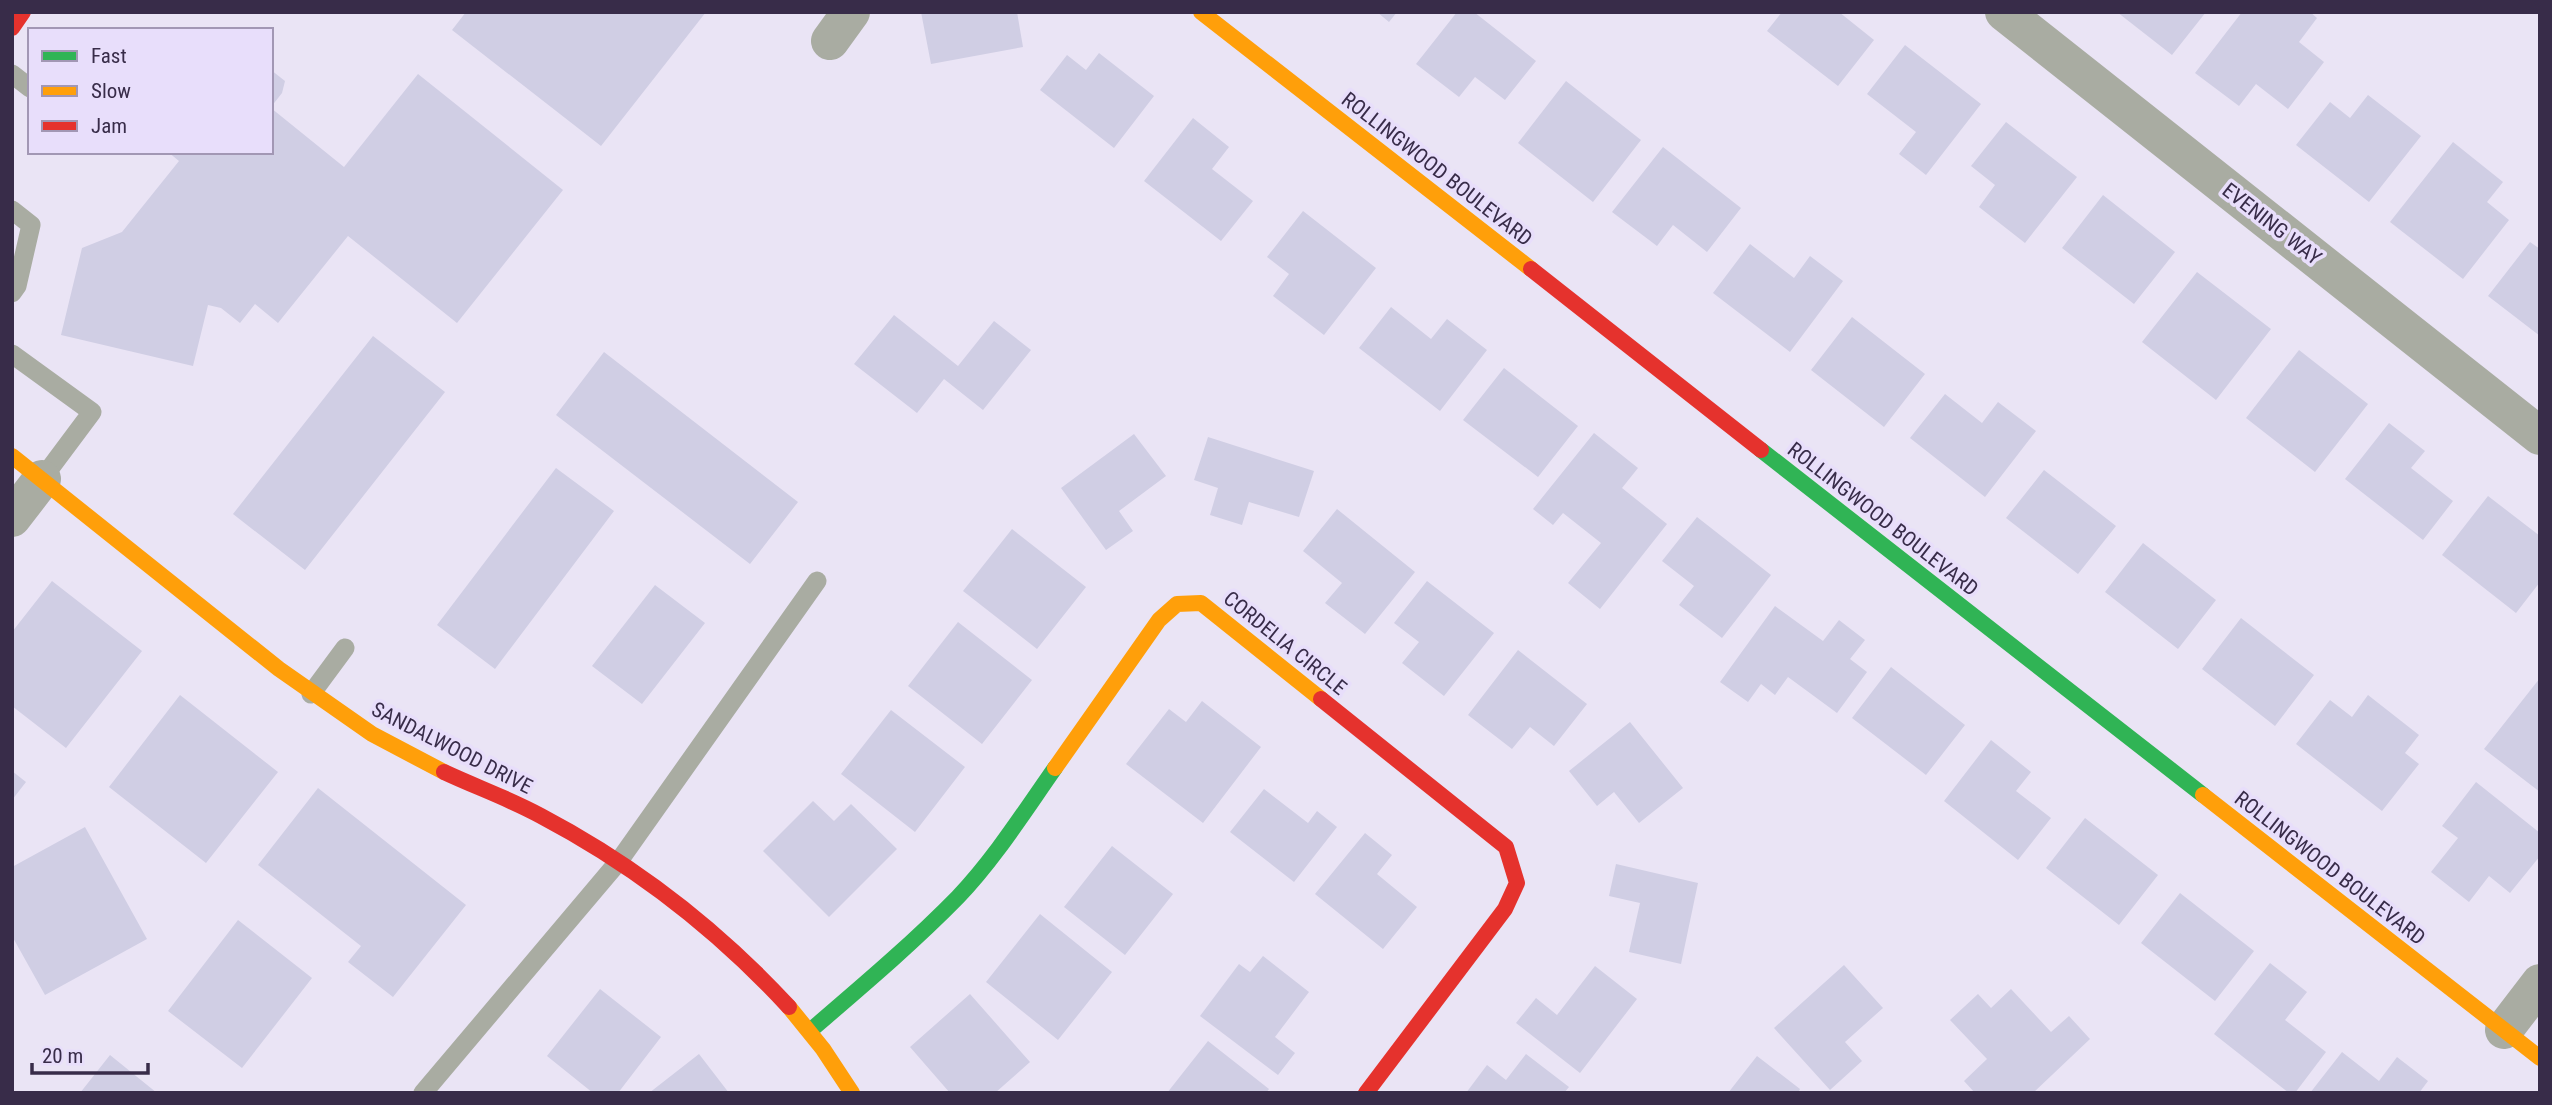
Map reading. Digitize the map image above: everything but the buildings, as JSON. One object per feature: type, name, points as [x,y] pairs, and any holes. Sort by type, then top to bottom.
[{"type":"street","points":[[12,28],[23,12]]},
{"type":"street","name":"ROLLINGWOOD BOULEVARD","points":[[1201,12],[2540,1058]]},
{"type":"street","name":"EVENING WAY","points":[[2004,12],[2540,436]]},
{"type":"street","name":"SANDALWOOD DRIVE","points":[[12,456],[311,694],[375,737],[444,773],[540,815],[619,861],[695,916],[766,979],[811,1030],[852,1093]]},
{"type":"street","points":[[12,518],[43,479]]},
{"type":"street","name":"CORDELIA CIRCLE","points":[[811,1030],[909,945],[960,895],[1001,845],[1158,621],[1177,604],[1201,603],[1506,847],[1517,883],[1505,908],[1366,1093]]},
{"type":"street","points":[[2504,1030],[2540,982]]},
{"type":"lane","points":[[12,74],[28,86]]},
{"type":"lane","points":[[12,210],[31,225],[17,286],[12,293]]},
{"type":"lane","points":[[12,354],[92,412],[43,479]]},
{"type":"lane","points":[[423,1093],[619,861],[817,581]]},
{"type":"lane","points":[[311,694],[345,648]]},
{"type":"traffic: fast","points":[[1761,450],[2203,795]]},
{"type":"traffic: fast","points":[[811,1030],[904,948],[972,882],[1055,768]]},
{"type":"traffic: slow","points":[[1201,12],[1531,269]]},
{"type":"traffic: slow","points":[[12,456],[279,669],[372,734],[444,772]]},
{"type":"traffic: slow","points":[[1055,768],[1159,620],[1177,604],[1201,603],[1321,699]]},
{"type":"traffic: slow","points":[[2203,795],[2540,1058]]},
{"type":"traffic: slow","points":[[789,1007],[823,1049],[852,1093]]},
{"type":"traffic: jam","points":[[12,28],[23,12]]},
{"type":"traffic: jam","points":[[1531,269],[1761,450]]},
{"type":"traffic: jam","points":[[1321,699],[1506,847],[1517,883],[1505,909],[1366,1093]]},
{"type":"traffic: jam","points":[[444,772],[541,816],[610,856],[704,925],[762,978],[789,1007]]}]
